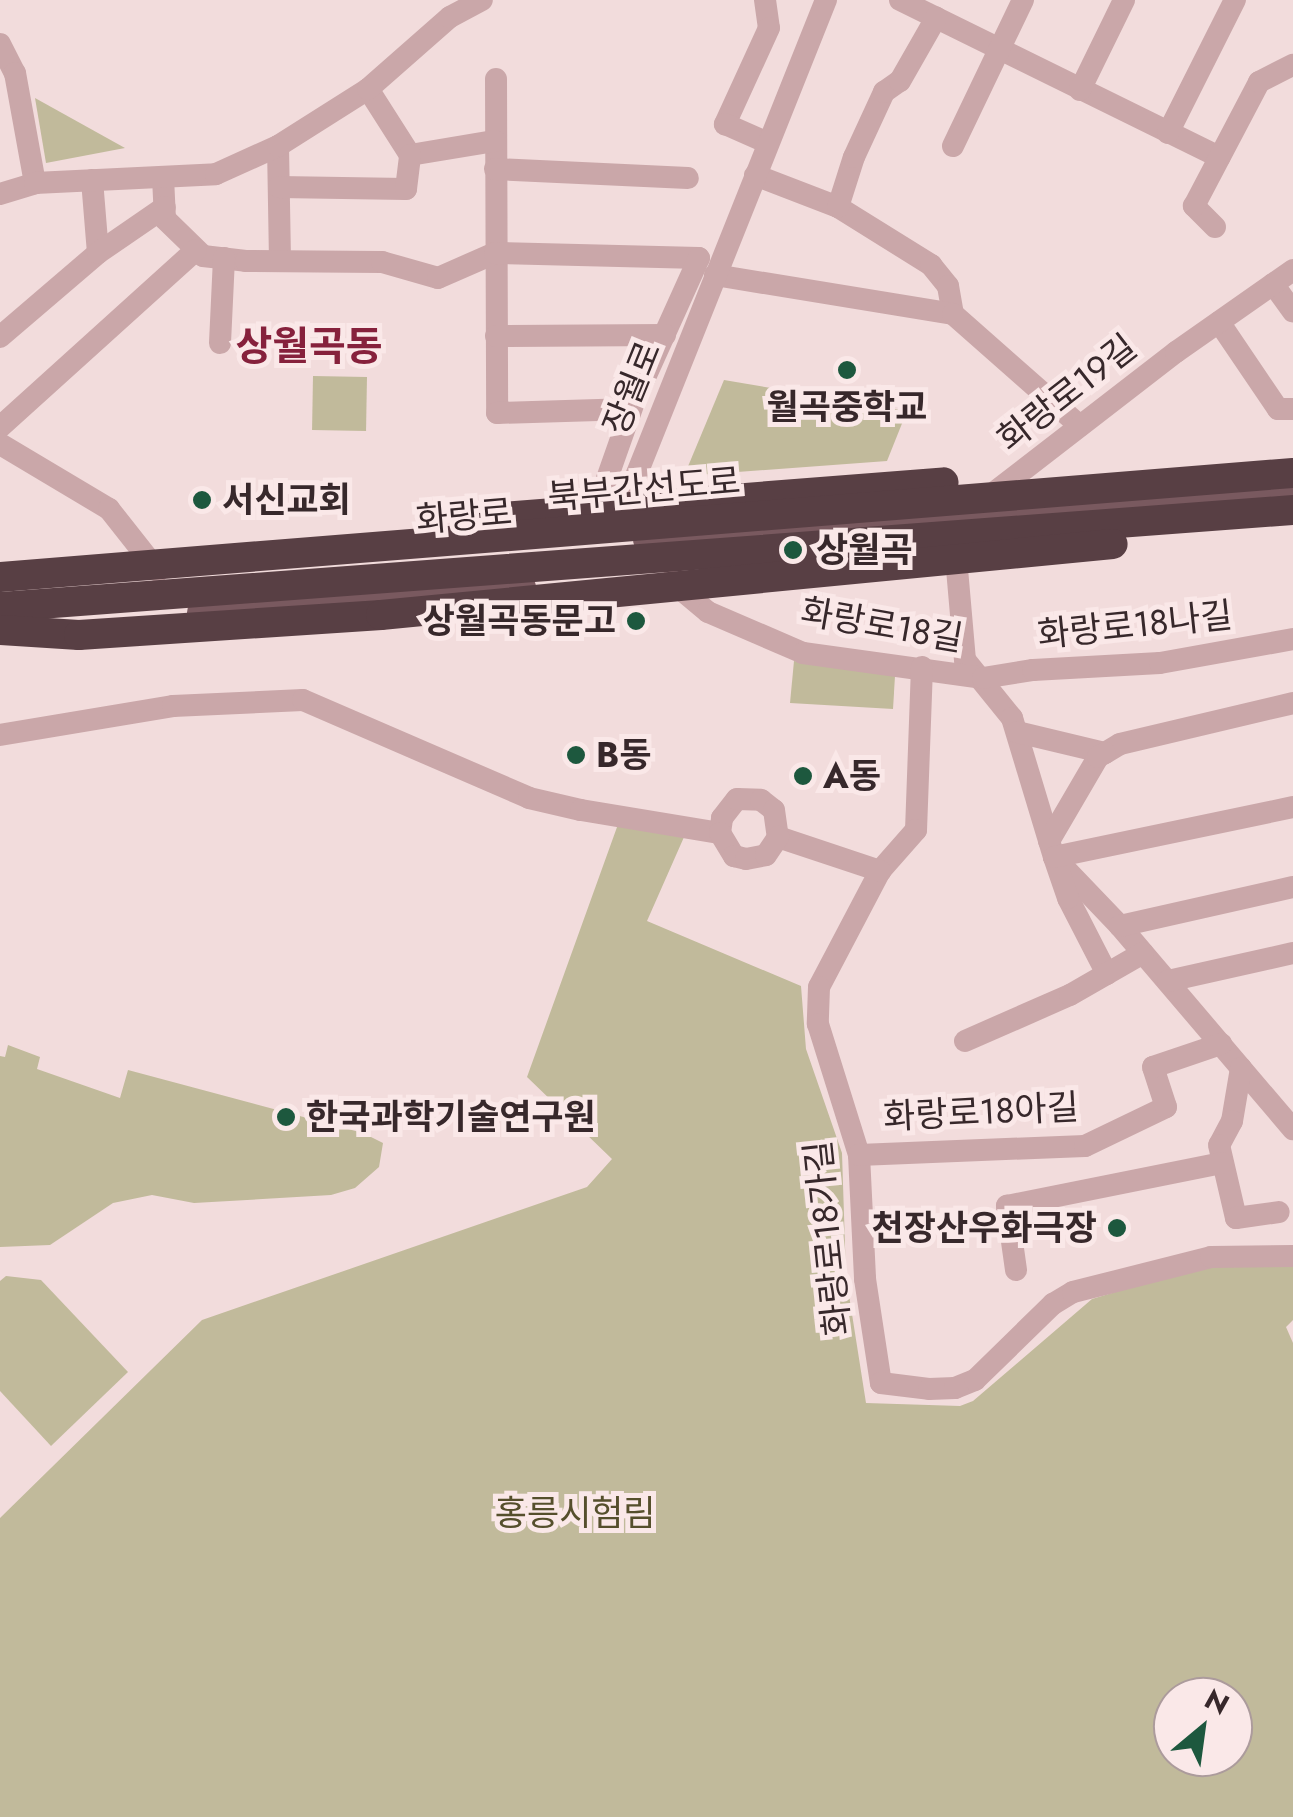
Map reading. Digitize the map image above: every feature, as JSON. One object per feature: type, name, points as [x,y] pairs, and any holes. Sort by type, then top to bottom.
[{"type":"highway","points":[[0,559],[955,480],[1134,471],[1285,479]]},
{"type":"highway","name":"북부간선도로","points":[[0,577],[1285,479]]},
{"type":"highway","name":"북부간선도로","points":[[0,607],[1293,510]]},
{"type":"highway","points":[[0,629],[79,634],[381,615],[1149,541],[1203,517]]},
{"type":"main road","name":"화랑로","points":[[0,629],[752,566],[1285,479]]},
{"type":"main road","name":"화랑로","points":[[0,590],[612,539],[1293,520]]},
{"type":"main road","points":[[748,534],[752,566]]},
{"type":"main road","name":"장월로","points":[[590,582],[612,539]]},
{"type":"street","points":[[0,194],[35,183],[216,174],[278,146],[368,89],[450,18],[482,0]]},
{"type":"street","points":[[765,0],[769,28],[726,124],[768,143]]},
{"type":"street","name":"장월로","points":[[612,539],[707,266],[732,232],[826,0]]},
{"type":"street","points":[[900,0],[1219,157]]},
{"type":"street","points":[[953,146],[1023,0]]},
{"type":"street","points":[[1080,90],[1124,0]]},
{"type":"street","points":[[1168,133],[1235,0]]},
{"type":"street","points":[[838,207],[854,156],[884,92],[900,81],[936,18]]},
{"type":"street","points":[[0,44],[15,73],[35,183]]},
{"type":"street","points":[[1215,227],[1194,206],[1259,82],[1293,65]]},
{"type":"street","points":[[496,78],[497,413],[631,409]]},
{"type":"street","points":[[279,188],[406,189],[410,155],[368,89]]},
{"type":"street","points":[[410,155],[495,141]]},
{"type":"street","points":[[278,146],[280,261]]},
{"type":"street","points":[[495,168],[688,178]]},
{"type":"street","points":[[755,176],[838,207],[931,265],[948,286],[953,314]]},
{"type":"street","points":[[163,177],[165,218],[196,250],[224,258],[382,262],[438,278],[483,254],[495,253],[707,266],[953,314],[1080,426]]},
{"type":"street","points":[[92,180],[98,254]]},
{"type":"street","points":[[1,334],[98,254],[165,207]]},
{"type":"street","points":[[0,427],[196,250]]},
{"type":"street","points":[[220,343],[224,258]]},
{"type":"street","points":[[612,539],[603,490],[631,409],[665,335],[707,266]]},
{"type":"street","name":"화랑로19길","points":[[956,530],[1080,426],[1293,270]]},
{"type":"street","points":[[1273,284],[1293,312]]},
{"type":"street","points":[[1219,322],[1278,409],[1293,410]]},
{"type":"street","points":[[496,336],[665,335]]},
{"type":"street","points":[[0,444],[109,509],[164,578]]},
{"type":"street","points":[[956,530],[965,660],[982,678]]},
{"type":"street","name":"화랑로18길","points":[[664,575],[708,612],[802,653],[982,678],[1012,718],[1068,898],[1107,974]]},
{"type":"street","name":"화랑로18나길","points":[[982,678],[1160,662],[1293,639]]},
{"type":"street","name":"화랑로18가길","points":[[922,667],[916,830],[880,872],[819,987],[818,1024],[859,1155],[866,1279],[881,1382],[929,1389],[954,1388],[975,1380],[1052,1304],[1073,1292],[1211,1257],[1293,1256]]},
{"type":"street","points":[[0,735],[173,706],[303,700],[529,798],[720,833],[734,856],[746,859],[766,855],[778,837],[774,810],[748,797],[737,799],[720,833]]},
{"type":"street","points":[[1052,849],[1104,753],[1120,744],[1293,703]]},
{"type":"street","points":[[1016,732],[1104,753]]},
{"type":"street","points":[[1052,849],[1293,807]]},
{"type":"street","points":[[778,837],[880,872]]},
{"type":"street","name":"화랑로18길","points":[[1052,849],[1293,1129]]},
{"type":"street","points":[[1120,926],[1293,887]]},
{"type":"street","points":[[964,1041],[1070,995],[1143,953]]},
{"type":"street","points":[[1168,981],[1293,953]]},
{"type":"street","name":"화랑로18아길","points":[[859,1155],[1086,1146],[1166,1107],[1153,1067],[1221,1044]]},
{"type":"street","points":[[1241,1068],[1232,1121],[1219,1145],[1222,1164],[1236,1218],[1278,1212]]},
{"type":"street","points":[[1265,1097],[1293,1093]]},
{"type":"street","points":[[1016,1270],[1007,1206],[1222,1164]]},
{"type":"green space","points":[[35,98],[125,148],[46,163]]},
{"type":"green space","points":[[313,376],[367,377],[366,431],[312,430]]},
{"type":"green space","points":[[724,380],[907,411],[887,461],[684,476]]},
{"type":"green space","points":[[794,661],[895,676],[893,709],[790,703]]},
{"type":"green space","name":"홍릉시험림","points":[[621,816],[688,828],[647,921],[801,986],[806,1049],[842,1153],[846,1276],[866,1403],[960,1406],[973,1401],[1092,1299],[1212,1263],[1293,1265],[1293,1320],[1286,1327],[1293,1343],[1293,1817],[0,1817],[0,1518],[202,1320],[587,1187],[612,1159],[527,1077]]},
{"type":"green space","points":[[8,1045],[40,1057],[37,1069],[120,1098],[128,1070],[363,1133],[383,1143],[379,1167],[355,1188],[331,1195],[194,1203],[152,1195],[113,1203],[50,1245],[0,1247],[0,1056],[5,1057]]},
{"type":"green space","points":[[6,1276],[41,1280],[128,1372],[51,1446],[0,1391],[0,1281]]},
{"type":"place","name":"월곡중학교","points":[[847,370]]},
{"type":"place","name":"서신교회","points":[[202,500]]},
{"type":"place","name":"상월곡","points":[[793,550]]},
{"type":"place","name":"상월곡동문고","points":[[636,621]]},
{"type":"place","name":"B동","points":[[576,755]]},
{"type":"place","name":"A동","points":[[803,776]]},
{"type":"place","name":"한국과학기술연구원","points":[[286,1117]]},
{"type":"place","name":"천장산우화극장","points":[[1117,1228]]},
{"type":"district","name":"상월곡동","points":[[309,346]]}]
